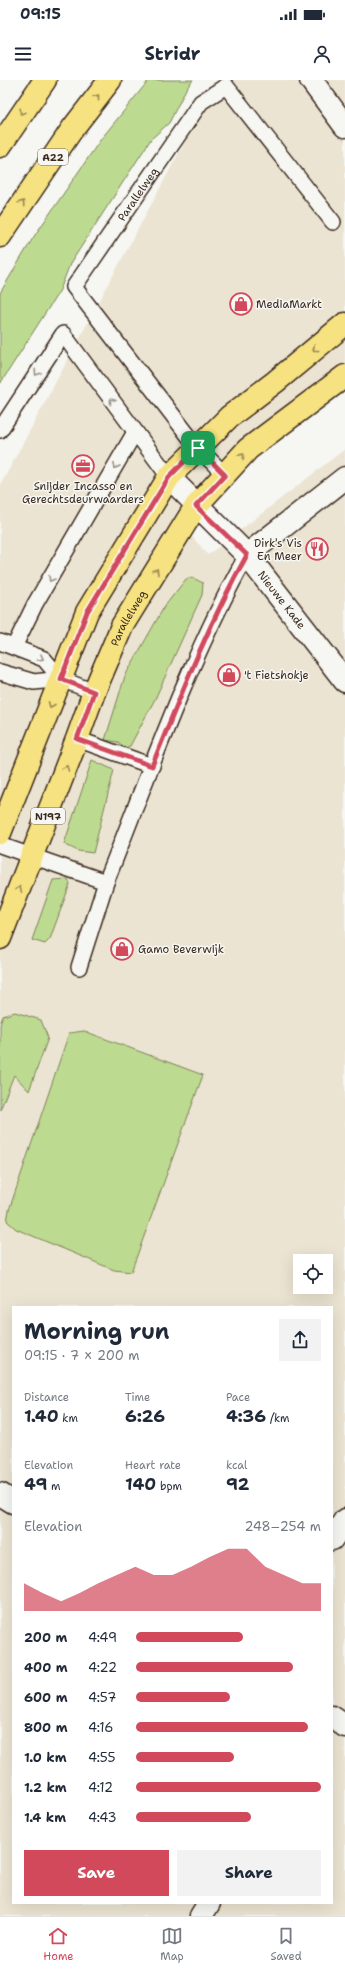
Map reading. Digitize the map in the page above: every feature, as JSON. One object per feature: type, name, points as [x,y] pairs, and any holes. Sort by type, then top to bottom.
[{"type":"main road","points":[[0,146],[45,80]]},
{"type":"main road","name":"A22","points":[[0,236],[73,128],[110,80]]},
{"type":"main road","points":[[0,833],[87,612],[169,477],[229,417],[275,382],[345,324]]},
{"type":"main road","name":"Parallelweg","points":[[0,938],[94,692],[122,626],[196,506],[248,449],[345,376]]},
{"type":"street","points":[[311,80],[345,126]]},
{"type":"street","points":[[169,477],[196,506]]},
{"type":"street","points":[[247,555],[345,478]]},
{"type":"street","name":"Nieuwe Kade","points":[[196,506],[247,555],[345,681]]},
{"type":"street","points":[[0,1494],[12,1501]]},
{"type":"street","points":[[333,1538],[345,1520]]},
{"type":"street","points":[[333,1718],[345,1726]]},
{"type":"street","points":[[201,1916],[209,1904]]},
{"type":"lane","name":"Parallelweg","points":[[225,475],[198,448],[74,286],[201,102],[226,86],[333,222]]},
{"type":"lane","points":[[0,430],[63,334],[169,477]]},
{"type":"lane","points":[[61,679],[44,659],[7,644],[35,604],[135,432]]},
{"type":"lane","points":[[79,967],[106,882],[152,766],[205,637],[222,601],[247,555]]},
{"type":"lane","points":[[0,672],[34,682],[61,679],[94,692]]},
{"type":"lane","points":[[77,739],[152,766]]},
{"type":"lane","points":[[0,845],[106,882]]},
{"type":"shaded area","points":[[218,80],[345,80],[345,369],[176,518],[208,555],[345,449],[345,1916],[0,1916],[0,486]]},
{"type":"green space","points":[[149,80],[193,80],[186,89],[169,123],[151,139],[70,264],[60,290],[0,384],[0,293],[33,238],[101,139]]},
{"type":"green space","points":[[193,578],[203,583],[202,595],[155,699],[130,746],[125,748],[118,742],[105,740],[125,676],[164,607],[186,579]]},
{"type":"green space","points":[[92,760],[114,770],[93,853],[78,851],[64,844]]},
{"type":"green space","points":[[68,879],[70,884],[50,939],[45,944],[32,940],[53,880]]},
{"type":"green space","points":[[15,1012],[41,1020],[48,1038],[29,1091],[14,1075],[0,1110],[0,1024],[3,1016]]},
{"type":"green space","points":[[84,1031],[203,1075],[131,1272],[114,1270],[16,1229],[7,1221],[9,1210],[69,1033]]},
{"type":"place","name":"MediaMarkt","points":[[241,304]]},
{"type":"place","name":"Snijder Incasso en Gerechtsdeurwaarders","points":[[83,466]]},
{"type":"place","name":"Dirk's Vis En Meer","points":[[317,549]]},
{"type":"place","name":"'t Fietshokje","points":[[229,675]]},
{"type":"place","name":"Gamo Beverwijk","points":[[122,949]]},
{"type":"route","points":[[198,448],[225,475],[196,506],[247,555],[222,601],[205,637],[152,766],[77,739],[94,692],[61,679],[87,612],[169,477],[198,448]]}]
